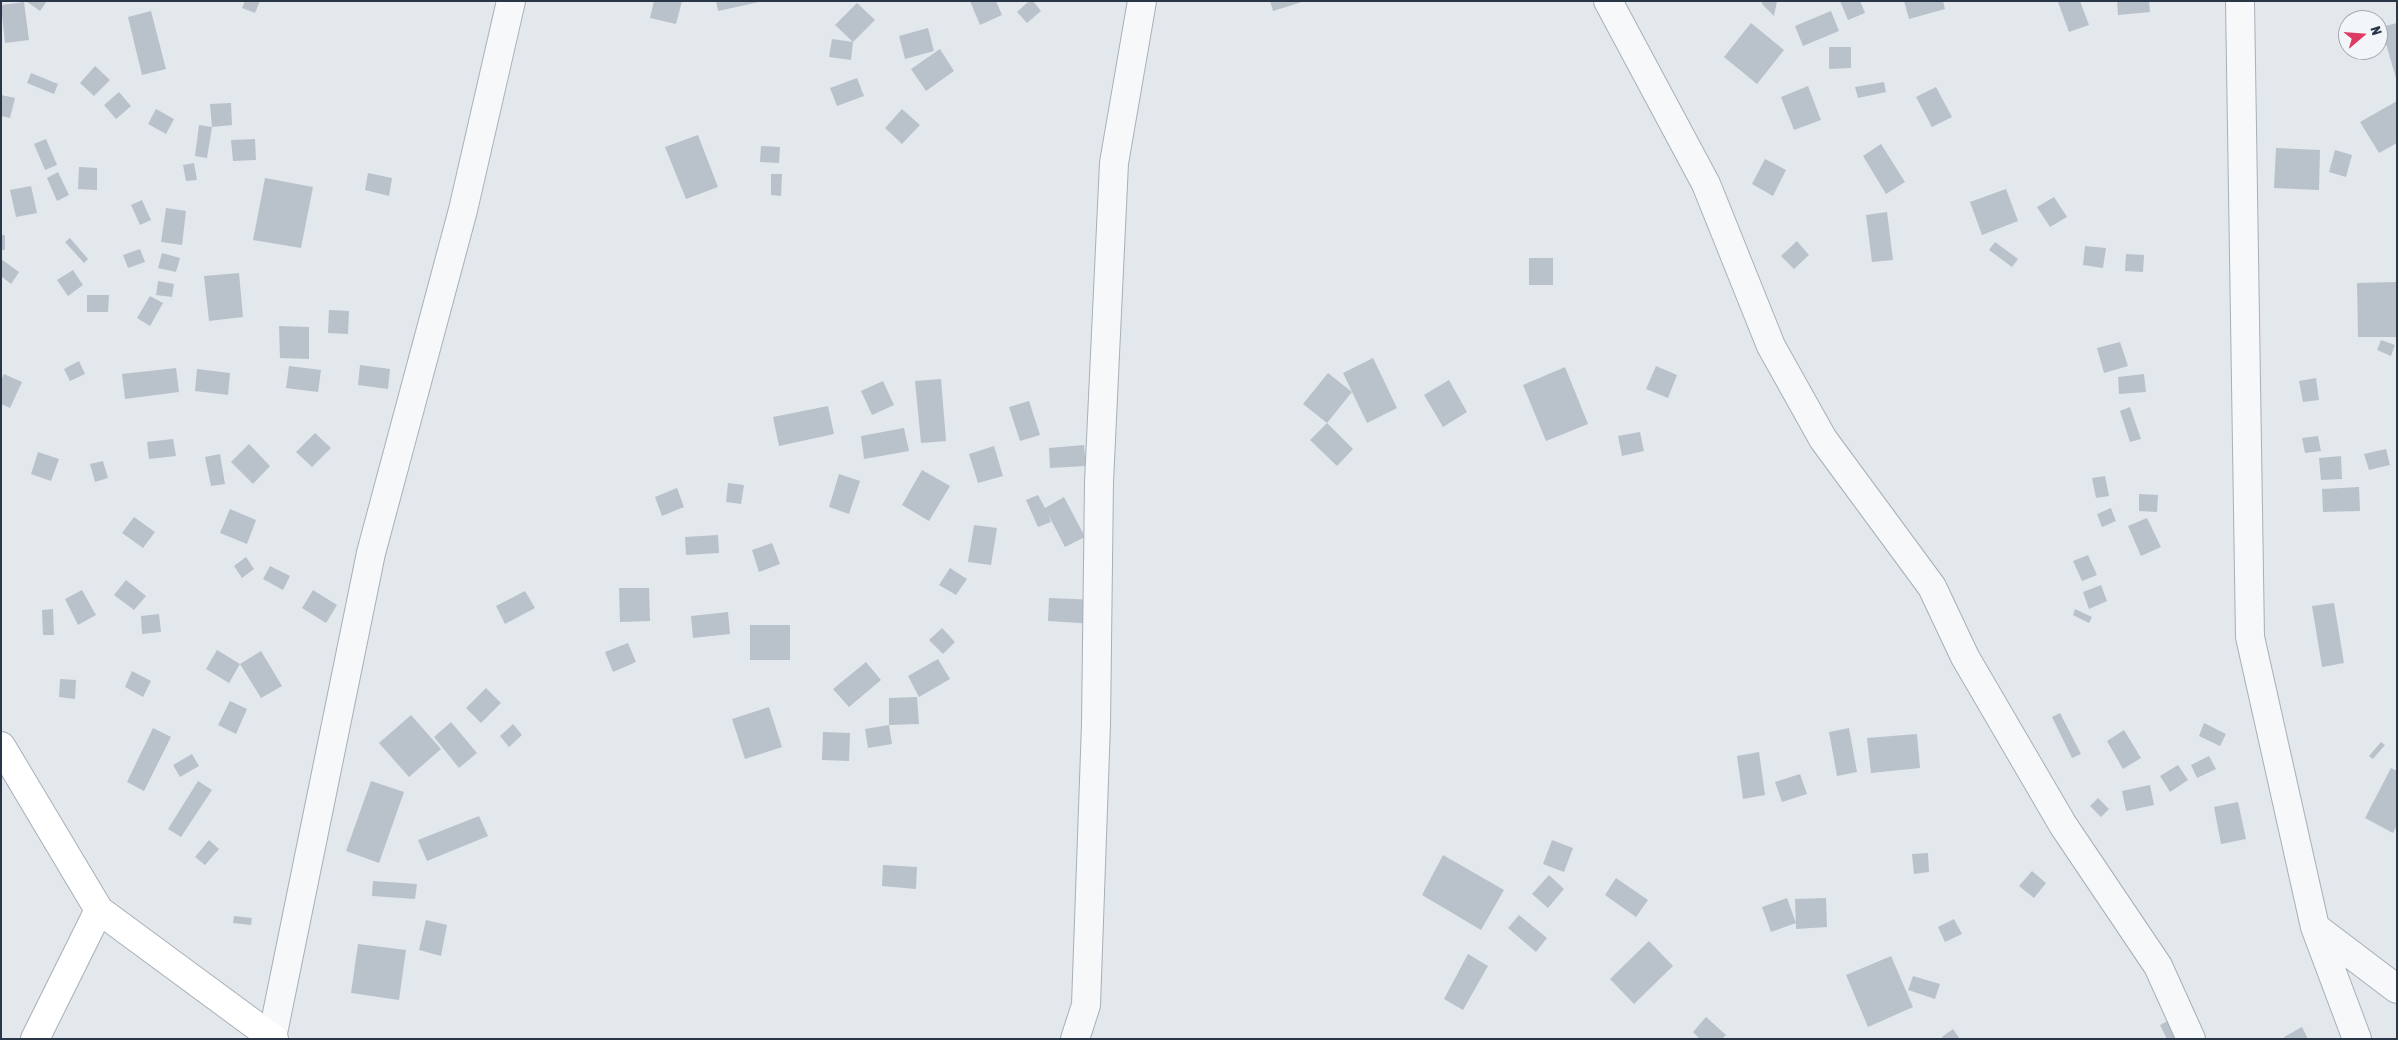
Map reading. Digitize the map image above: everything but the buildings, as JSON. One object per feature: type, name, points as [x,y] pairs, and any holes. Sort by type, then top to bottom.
[{"type":"main road","points":[[1,746],[99,910],[273,1038]]},
{"type":"main road","points":[[35,1039],[99,910]]},
{"type":"street","points":[[273,1038],[371,553],[414,384],[463,210],[511,1]]},
{"type":"street","points":[[1075,1039],[1086,1005],[1096,724],[1100,482],[1114,163],[1142,1]]},
{"type":"street","points":[[1608,1],[1706,184],[1771,346],[1818,430],[1932,587],[1965,657],[2063,825],[2158,966],[2191,1039]]},
{"type":"street","points":[[2240,1],[2250,637],[2315,926],[2357,1039]]},
{"type":"street","points":[[2315,926],[2397,989]]}]
